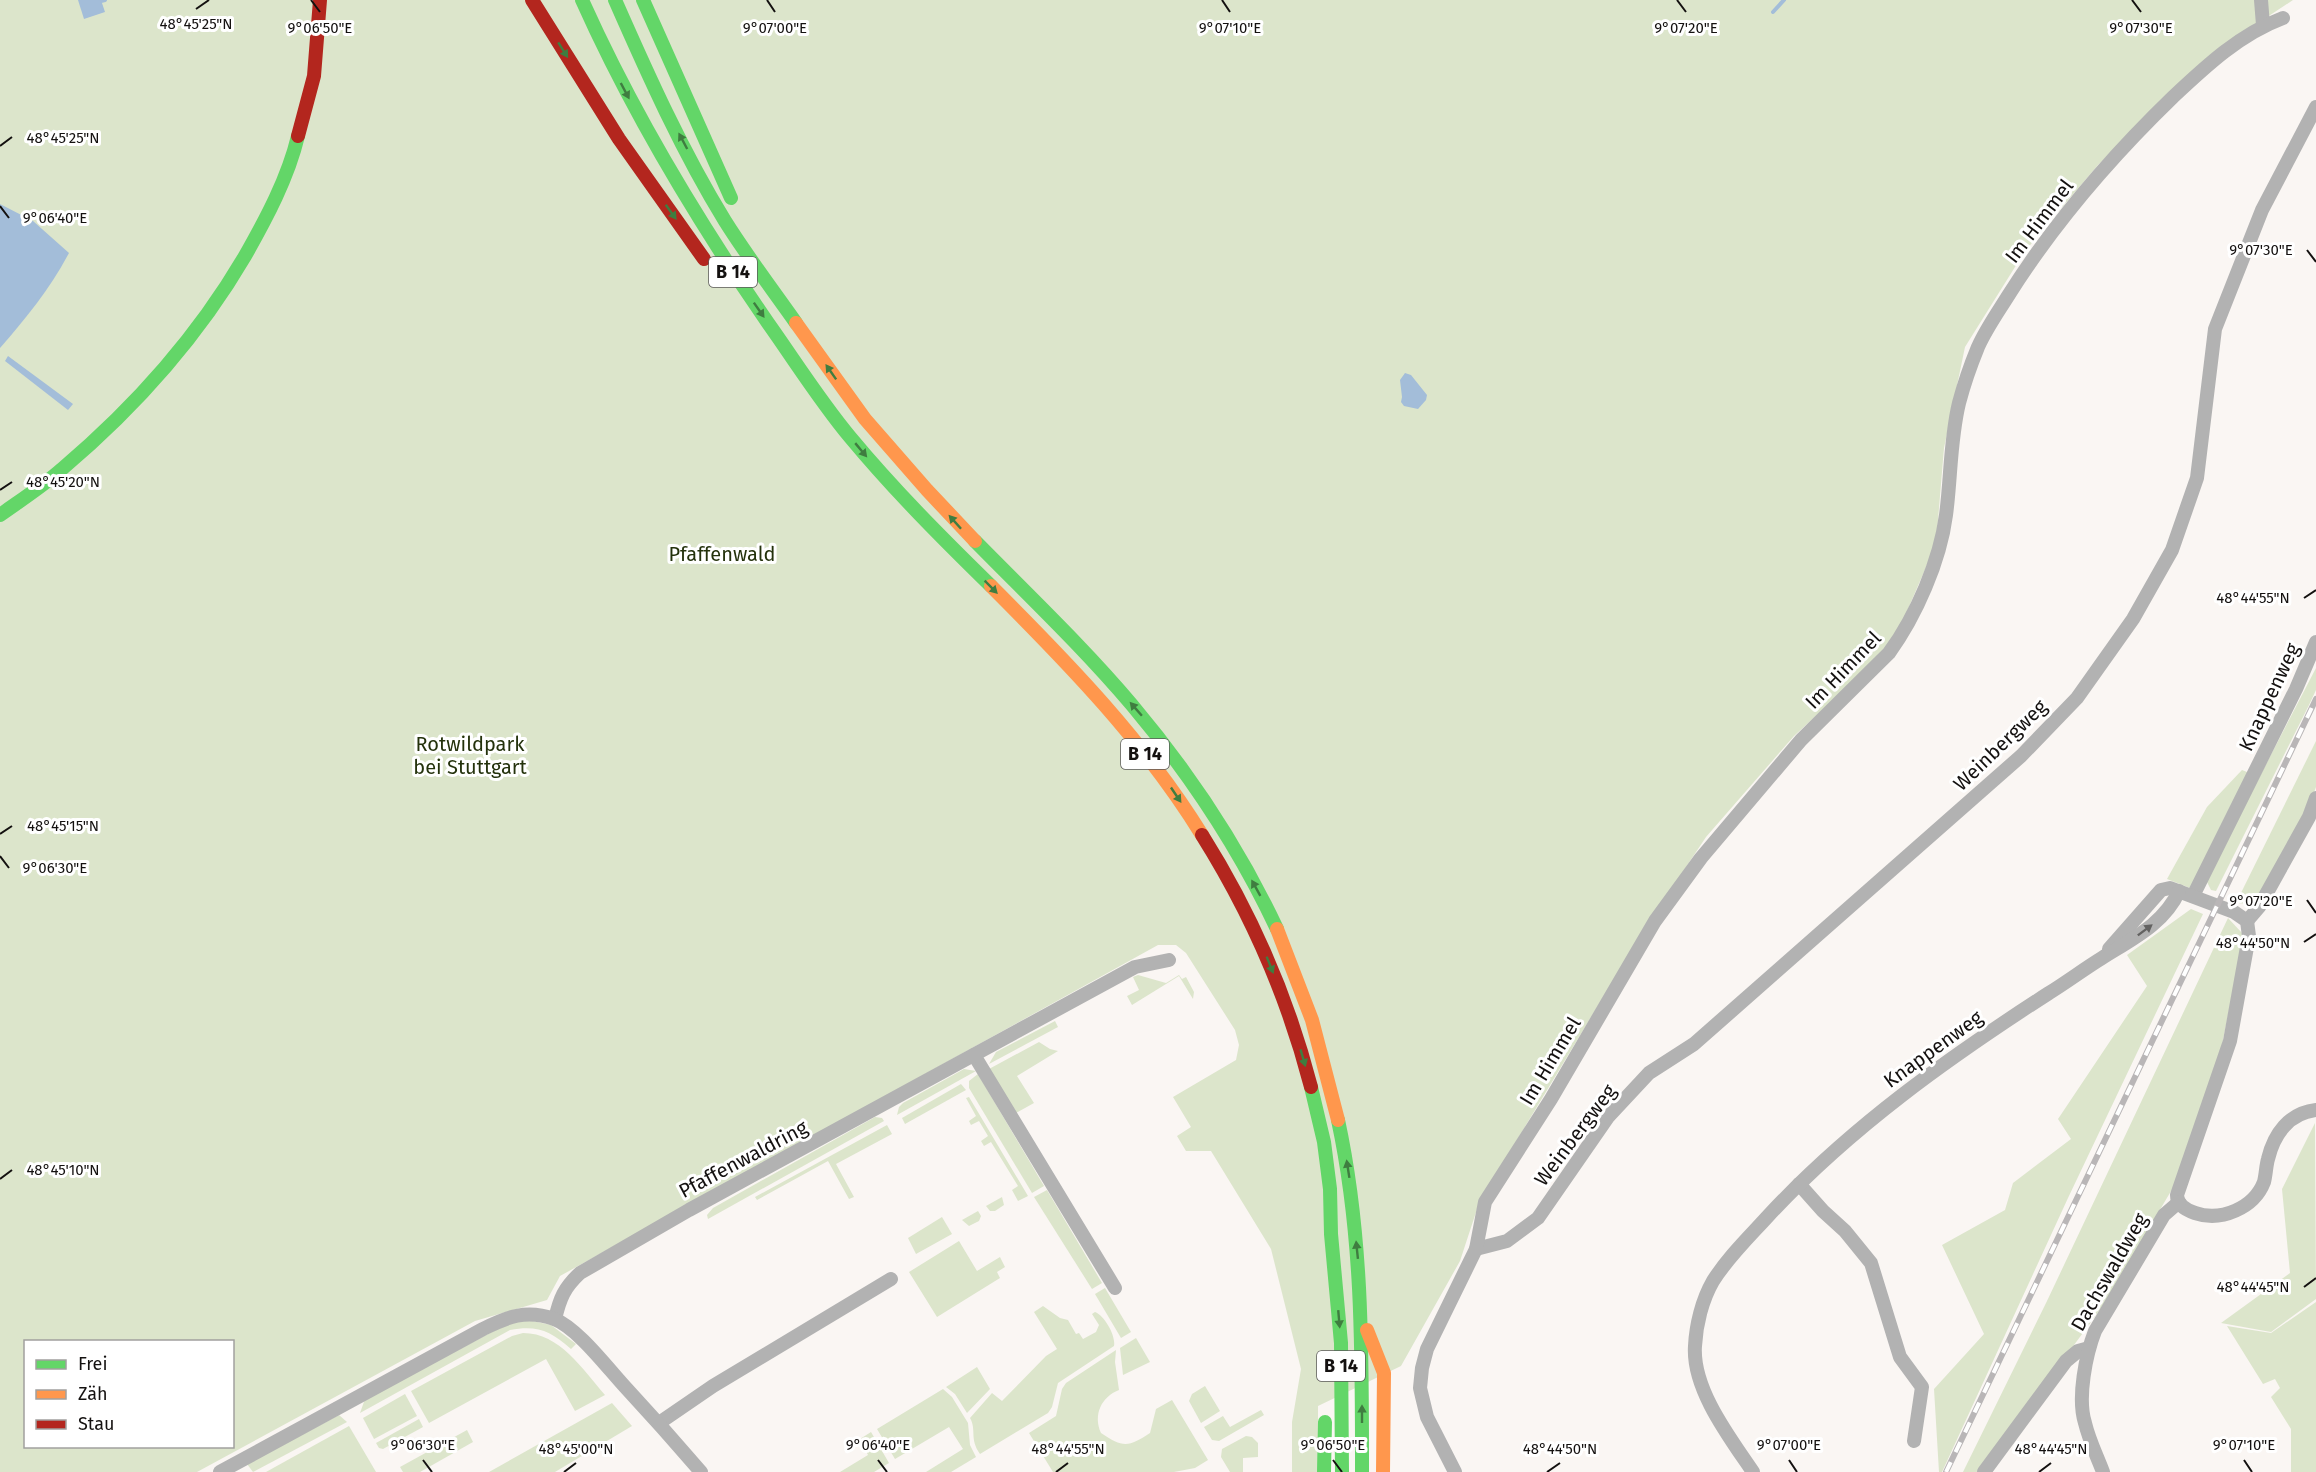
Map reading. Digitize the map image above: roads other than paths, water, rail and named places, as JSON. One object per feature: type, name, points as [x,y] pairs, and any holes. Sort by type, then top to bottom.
[{"type":"main road","points":[[0,515],[52,478],[114,425],[164,370],[190,337],[239,266],[278,195],[298,143],[313,84],[320,0]]},
{"type":"main road","points":[[532,0],[606,119],[714,273]]},
{"type":"main road","name":"B 14","points":[[582,0],[624,89],[695,215],[813,387],[859,448],[886,479],[1052,648],[1117,719],[1170,786],[1216,856],[1261,944],[1285,1003],[1319,1117],[1327,1168],[1341,1341],[1342,1472]]},
{"type":"main road","points":[[615,0],[645,69],[719,210],[744,251],[791,316]]},
{"type":"main road","name":"B 14","points":[[643,0],[738,214],[791,316],[854,405],[905,466],[965,532],[1103,672],[1158,736],[1197,789],[1242,864],[1282,941],[1313,1023],[1328,1075],[1341,1128],[1352,1193],[1361,1315],[1362,1472]]},
{"type":"main road","points":[[772,354],[800,382],[813,387]]},
{"type":"main road","name":"B 14","points":[[1325,1326],[1325,1267],[1334,1261]]},
{"type":"main road","name":"B 14","points":[[1361,1315],[1384,1373],[1383,1472]]},
{"type":"main road","name":"B 14","points":[[1324,1472],[1325,1408]]},
{"type":"street","points":[[2261,0],[2263,26]]},
{"type":"street","name":"Im Himmel","points":[[1455,1472],[1426,1417],[1420,1388],[1422,1368],[1427,1349],[1476,1249],[1485,1202],[1551,1099],[1655,921],[1701,858],[1782,761],[1889,653],[1899,639],[1937,556],[1946,516],[1953,438],[1963,391],[1979,346],[2024,271],[2054,229],[2110,163],[2155,115],[2209,63],[2263,26],[2283,18]]},
{"type":"street","name":"Weinbergweg","points":[[1476,1249],[1507,1241],[1538,1218],[1608,1117],[1649,1073],[1694,1044],[2021,756],[2077,698],[2133,620],[2172,550],[2196,478],[2216,329],[2262,210],[2316,107]]},
{"type":"street","name":"Knappenweg","points":[[1753,1472],[1703,1393],[1695,1349],[1699,1318],[1713,1282],[1743,1243],[1799,1184],[1914,1084],[2100,959],[2162,890],[2170,888],[2193,896],[2296,689],[2316,642]]},
{"type":"street","points":[[2247,921],[2259,907],[2313,819],[2316,798]]},
{"type":"street","points":[[2193,896],[2234,912],[2247,921],[2249,936],[2230,1041],[2177,1195],[2179,1202],[2194,1212],[2222,1215],[2252,1200],[2264,1182],[2273,1144],[2283,1127],[2299,1115],[2316,1110]]},
{"type":"street","name":"Pfaffenwaldring","points":[[555,1319],[567,1286],[580,1273],[689,1210],[1135,968],[1169,960]]},
{"type":"street","points":[[974,1055],[1115,1288]]},
{"type":"street","points":[[1799,1184],[1845,1231],[1871,1263],[1900,1357],[1922,1387],[1914,1441]]},
{"type":"street","name":"Dachswaldweg","points":[[2103,1472],[2084,1421],[2083,1395],[2089,1348],[2095,1331],[2164,1215],[2179,1202]]},
{"type":"street","points":[[659,1423],[713,1386],[891,1279]]},
{"type":"street","points":[[220,1472],[364,1392],[509,1316],[528,1314],[555,1319],[592,1350],[701,1472]]},
{"type":"street","points":[[1984,1472],[2066,1361],[2078,1351],[2089,1348]]},
{"type":"water","points":[[78,0],[101,0],[105,12],[84,19]]},
{"type":"water","points":[[0,204],[33,221],[69,253],[37,303],[0,348]]},
{"type":"water","points":[[8,356],[73,404],[68,410],[5,361]]},
{"type":"water","points":[[1405,373],[1411,375],[1427,395],[1426,400],[1418,409],[1404,406],[1401,402],[1400,380]]},
{"type":"waterway","points":[[101,1],[105,0]]},
{"type":"waterway","points":[[1773,12],[1784,0]]},
{"type":"railway","points":[[1946,1472],[2316,699]]},
{"type":"park label","name":"Pfaffenwald","points":[[722,554]]},
{"type":"park label","name":"Rotwildpark bei Stuttgart","points":[[470,756]]}]
